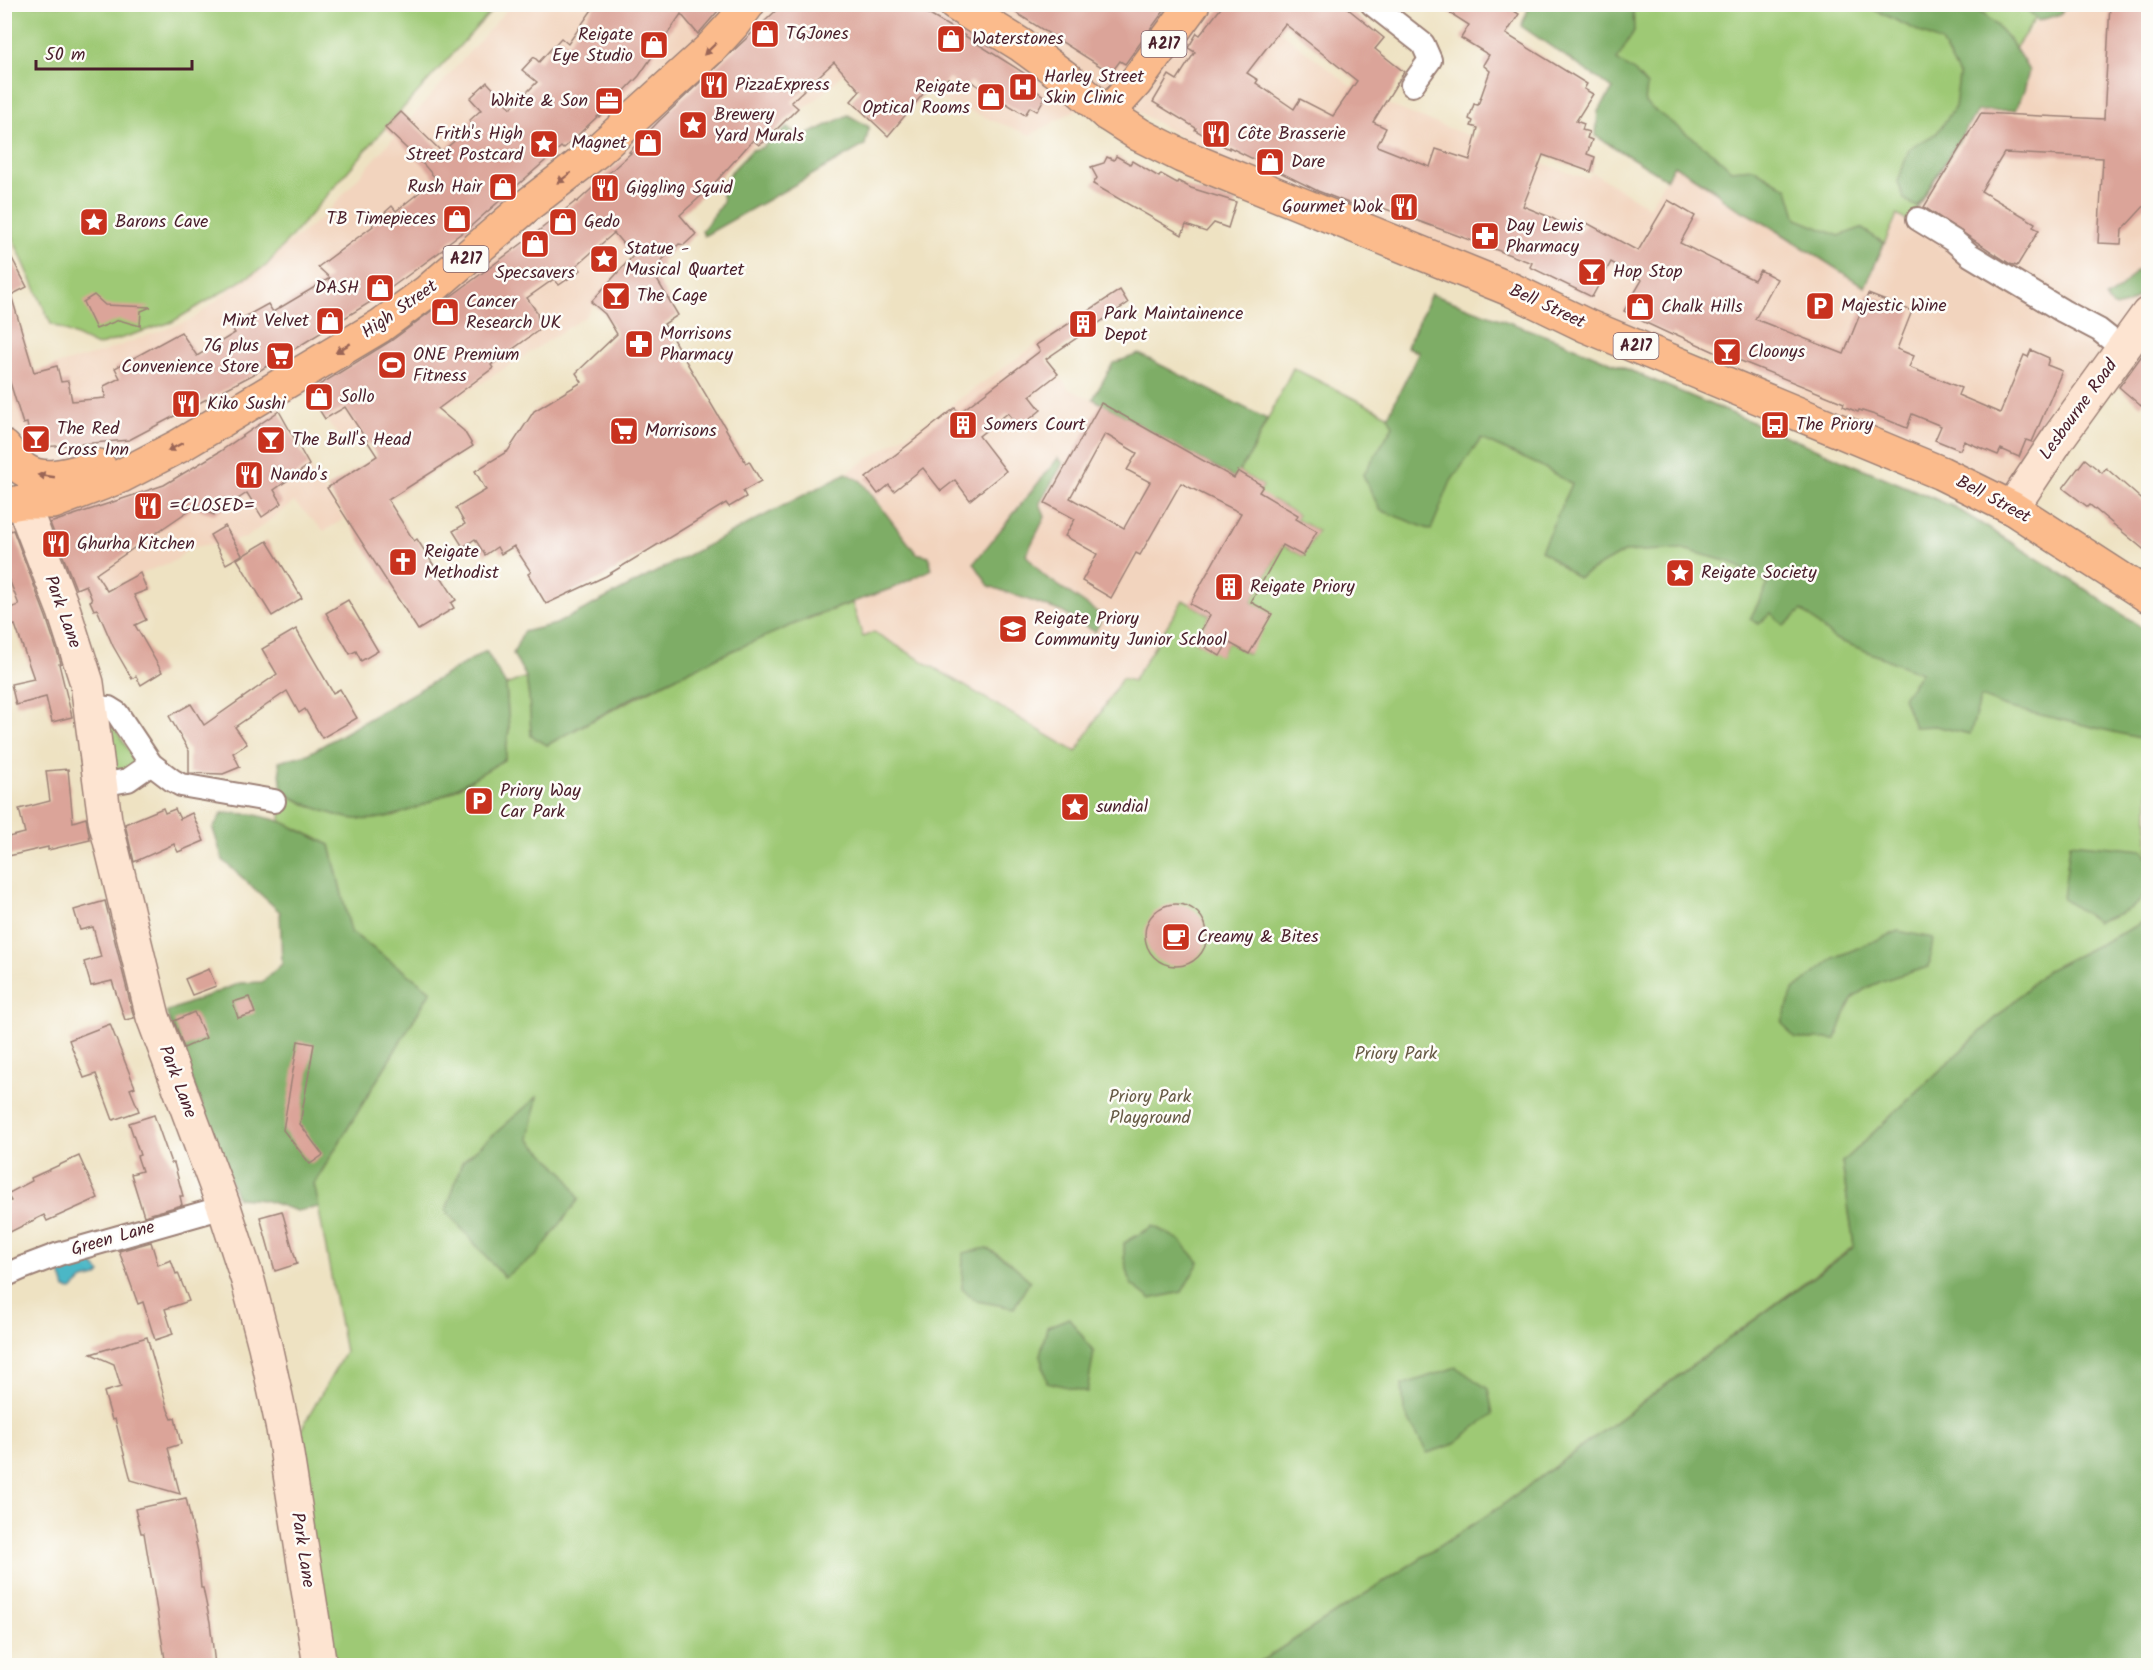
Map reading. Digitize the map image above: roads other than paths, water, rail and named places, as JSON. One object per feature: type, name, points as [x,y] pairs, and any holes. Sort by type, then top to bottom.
[{"type":"main road","name":"High Street","points":[[28,509],[121,476],[179,446],[380,326],[428,291],[529,204],[596,152],[711,48],[748,4]]},
{"type":"main road","name":"Bell Street","points":[[955,4],[1021,45],[1066,78],[1107,114],[1140,135],[1182,156],[1512,290],[1587,326],[1941,473],[2012,508],[2148,596]]},
{"type":"main road","name":"A217","points":[[1107,114],[1135,83],[1193,4]]},
{"type":"main road","points":[[1135,83],[1129,114],[1140,135]]},
{"type":"main road","points":[[4,447],[24,470],[47,477],[56,477],[118,461],[145,462]]},
{"type":"street","points":[[1372,4],[1423,44],[1430,60],[1412,85]]},
{"type":"street","points":[[1918,219],[1954,241],[1970,255],[2099,330],[2123,349]]},
{"type":"street","name":"Lesbourne Road","points":[[2012,508],[2059,437],[2148,314]]},
{"type":"street","name":"Park Lane","points":[[28,509],[87,683],[105,820],[153,1017],[224,1208],[248,1281],[265,1346],[278,1409],[320,1665]]},
{"type":"street","points":[[91,707],[109,708],[117,713],[151,764],[181,785],[274,801]]},
{"type":"street","points":[[100,785],[128,780],[151,764]]},
{"type":"street","name":"Green Lane","points":[[4,1276],[58,1254],[224,1208]]},
{"type":"water","points":[[91,1263],[101,1273],[97,1277],[83,1280],[72,1290],[65,1289],[60,1272]]},
{"type":"place","name":"TGJones","points":[[765,34]]},
{"type":"place","name":"Waterstones","points":[[951,39]]},
{"type":"place","name":"Reigate Eye Studio","points":[[654,45]]},
{"type":"place","name":"PizzaExpress","points":[[714,85]]},
{"type":"place","name":"Harley Street Skin Clinic","points":[[1023,87]]},
{"type":"place","name":"Reigate Optical Rooms","points":[[991,97]]},
{"type":"place","name":"White & Son","points":[[609,101]]},
{"type":"place","name":"Brewery Yard Murals","points":[[693,125]]},
{"type":"place","name":"Côte Brasserie","points":[[1216,134]]},
{"type":"place","name":"Magnet","points":[[648,143]]},
{"type":"place","name":"Frith's High Street Postcard","points":[[544,144]]},
{"type":"place","name":"Dare","points":[[1270,162]]},
{"type":"place","name":"Rush Hair","points":[[503,187]]},
{"type":"place","name":"Giggling Squid","points":[[605,188]]},
{"type":"place","name":"Gourmet Wok","points":[[1404,207]]},
{"type":"place","name":"TB Timepieces","points":[[457,219]]},
{"type":"place","name":"Barons Cave","points":[[94,222]]},
{"type":"place","name":"Gedo","points":[[563,222]]},
{"type":"place","name":"Day Lewis Pharmacy","points":[[1485,236]]},
{"type":"place","name":"Specsavers","points":[[535,244]]},
{"type":"place","name":"Statue - Musical Quartet","points":[[604,259]]},
{"type":"place","name":"Hop Stop","points":[[1592,272]]},
{"type":"place","name":"DASH","points":[[380,288]]},
{"type":"place","name":"The Cage","points":[[616,296]]},
{"type":"place","name":"Majestic Wine","points":[[1820,306]]},
{"type":"place","name":"Chalk Hills","points":[[1640,307]]},
{"type":"place","name":"Cancer Research UK","points":[[445,312]]},
{"type":"place","name":"Mint Velvet","points":[[330,321]]},
{"type":"place","name":"Park Maintainence Depot","points":[[1083,324]]},
{"type":"place","name":"Morrisons Pharmacy","points":[[639,344]]},
{"type":"place","name":"Cloonys","points":[[1727,352]]},
{"type":"place","name":"7G plus Convenience Store","points":[[280,356]]},
{"type":"place","name":"ONE Premium Fitness","points":[[392,365]]},
{"type":"place","name":"Sollo","points":[[319,397]]},
{"type":"place","name":"Kiko Sushi","points":[[186,404]]},
{"type":"place","name":"Somers Court","points":[[963,425]]},
{"type":"place","name":"The Priory","points":[[1775,425]]},
{"type":"place","name":"Morrisons","points":[[624,431]]},
{"type":"place","name":"The Red Cross Inn","points":[[36,439]]},
{"type":"place","name":"The Bull's Head","points":[[271,440]]},
{"type":"place","name":"Nando's","points":[[249,475]]},
{"type":"place","name":"=CLOSED=","points":[[148,506]]},
{"type":"place","name":"Ghurha Kitchen","points":[[56,544]]},
{"type":"place","name":"Reigate Methodist","points":[[403,562]]},
{"type":"place","name":"Reigate Society","points":[[1680,573]]},
{"type":"place","name":"Reigate Priory","points":[[1229,587]]},
{"type":"place","name":"Reigate Priory Community Junior School","points":[[1013,629]]},
{"type":"place","name":"Priory Way Car Park","points":[[479,801]]},
{"type":"place","name":"sundial","points":[[1075,807]]},
{"type":"place","name":"Creamy & Bites","points":[[1176,937]]},
{"type":"park label","name":"Priory Park","points":[[1396,1054]]},
{"type":"park label","name":"Priory Park Playground","points":[[1150,1107]]}]
